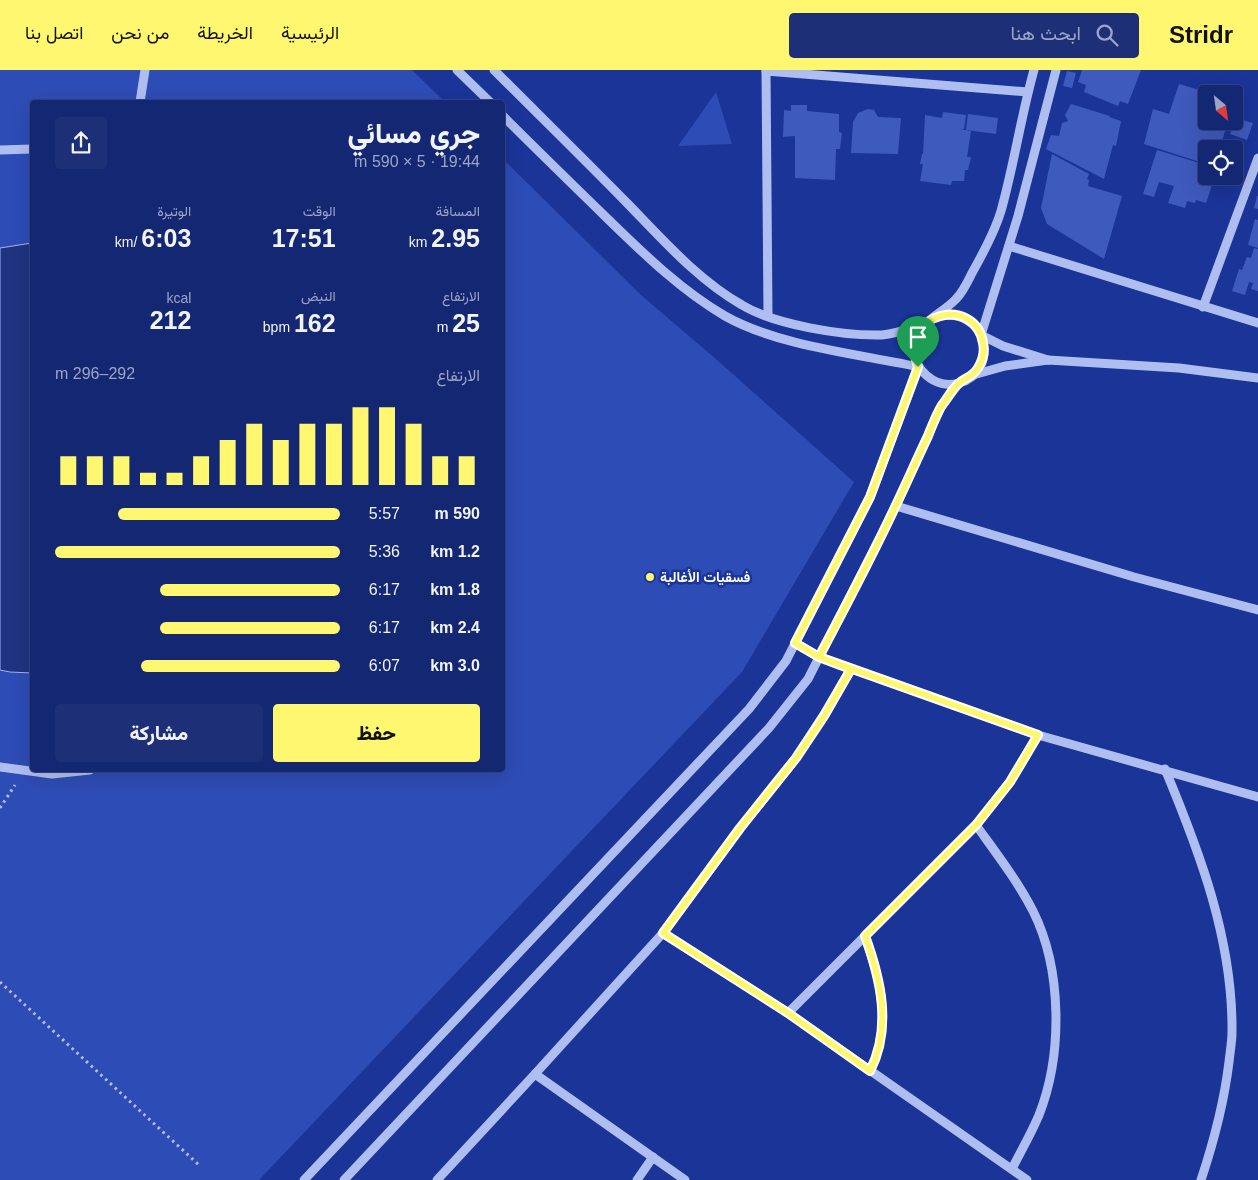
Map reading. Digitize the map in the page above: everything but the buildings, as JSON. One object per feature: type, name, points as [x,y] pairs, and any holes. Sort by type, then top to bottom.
[{"type":"street","points":[[140,100],[145,70]]},
{"type":"street","points":[[457,70],[488,100]]},
{"type":"street","points":[[494,70],[698,273],[723,294],[744,306],[768,316],[805,326],[856,334],[883,335],[903,331],[926,323],[936,317],[957,298],[972,272],[1000,212],[1034,70]]},
{"type":"street","points":[[981,335],[1009,246],[1056,70]]},
{"type":"street","points":[[768,316],[766,71],[1028,92]]},
{"type":"street","points":[[505,118],[654,264],[692,294],[725,316],[767,334],[808,345],[918,367]]},
{"type":"street","points":[[0,150],[30,149]]},
{"type":"street","points":[[1203,306],[1258,158]]},
{"type":"street","points":[[1009,246],[1258,323]]},
{"type":"street","points":[[936,317],[948,314],[959,316],[970,320],[978,328],[984,350],[982,361],[972,376]]},
{"type":"street","points":[[926,323],[918,332],[914,344],[914,356],[918,367],[926,376],[936,382],[947,384],[959,383],[972,376],[1005,366],[1048,360],[1179,368],[1258,378]]},
{"type":"street","points":[[981,335],[1003,346],[1048,360]]},
{"type":"street","points":[[304,1180],[749,709],[786,661],[870,497],[918,367]]},
{"type":"street","points":[[344,1180],[769,728],[808,679],[896,506],[941,406],[959,383]]},
{"type":"street","points":[[896,506],[1134,577],[1258,610]]},
{"type":"street","points":[[795,643],[819,657],[1038,735],[1258,796]]},
{"type":"street","points":[[436,1180],[536,1074],[663,933],[740,828],[796,758],[824,716],[851,669]]},
{"type":"street","points":[[788,1013],[976,825],[1010,782],[1038,735]]},
{"type":"street","points":[[0,767],[30,771]]},
{"type":"street","points":[[1165,769],[1191,833],[1210,889],[1228,967],[1232,1033],[1225,1095],[1211,1148],[1200,1180]]},
{"type":"street","points":[[38,772],[52,774],[71,772]]},
{"type":"street","points":[[976,825],[1009,870],[1033,912],[1050,955],[1055,995],[1055,1038],[1049,1078],[1039,1114],[1012,1169]]},
{"type":"street","points":[[663,933],[788,1013],[1027,1180]]},
{"type":"street","points":[[865,936],[875,963],[881,989],[882,1014],[882,1035],[878,1055],[870,1071]]},
{"type":"street","points":[[536,1074],[685,1180]]},
{"type":"street","points":[[637,1180],[653,1158]]},
{"type":"path","points":[[0,808],[25,770]]},
{"type":"path","points":[[0,982],[199,1165]]},
{"type":"shaded area","name":"فسقيات الأغالبة","points":[[0,70],[412,70],[443,100],[30,100],[30,772],[505,772],[505,161],[641,295],[854,482],[742,672],[259,1180],[0,1180]]},
{"type":"shaded area","points":[[716,92],[732,144],[678,146]]},
{"type":"shaded area","points":[[30,243],[30,673],[0,670],[0,248]]},
{"type":"place","name":"فسقيات الأغالبة","points":[[650,577]]},
{"type":"route","points":[[918,367],[870,497],[795,643],[819,657],[851,669],[824,716],[796,758],[740,828],[663,933],[788,1013],[870,1071],[878,1055],[882,1035],[882,1014],[881,989],[875,963],[865,936],[976,825],[1010,782],[1038,735],[819,657],[896,506],[941,406],[959,383],[972,376],[982,361],[984,350],[983,338],[978,328],[970,320],[948,314],[936,317],[926,323],[918,332],[914,344],[914,356],[918,367]]}]
